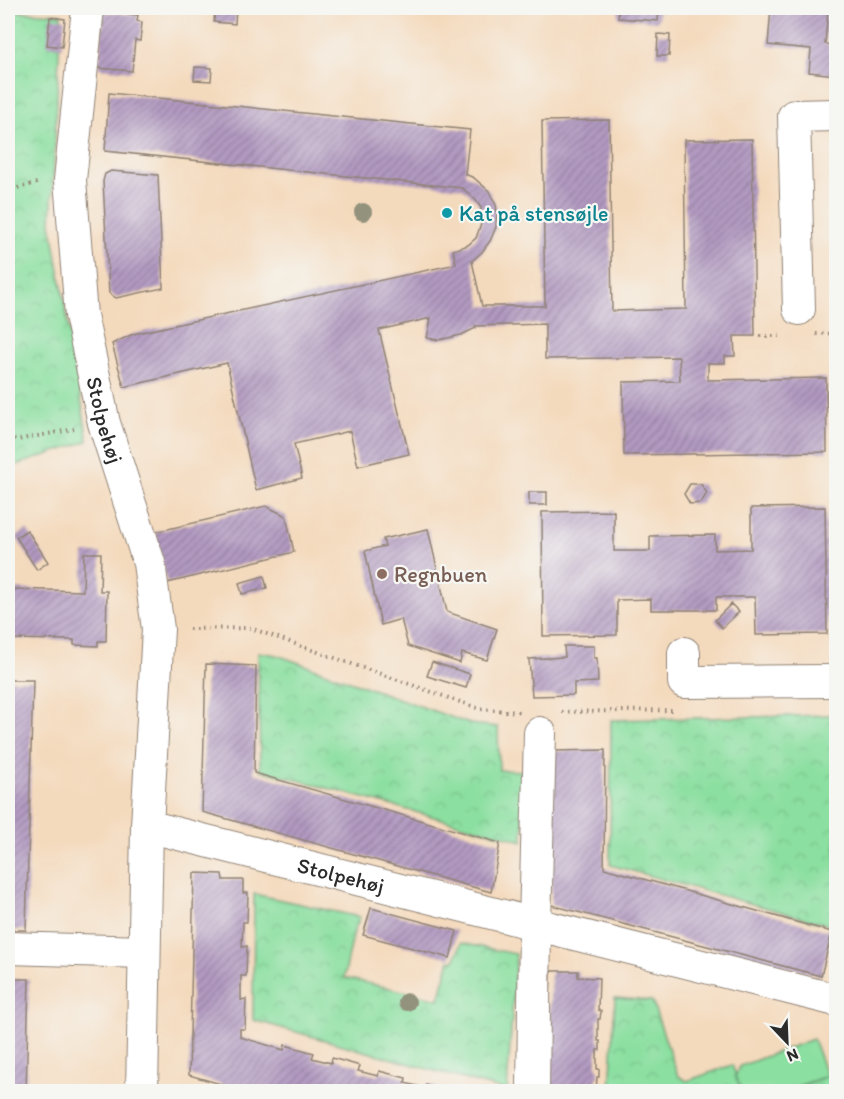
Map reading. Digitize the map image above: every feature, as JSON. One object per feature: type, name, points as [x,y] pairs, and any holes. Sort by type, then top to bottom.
[{"type":"street","name":"Stolpehøj","points":[[88,8],[70,180],[81,315],[104,423],[149,562],[158,629],[147,826],[142,1092]]},
{"type":"street","points":[[799,309],[794,116],[837,115]]},
{"type":"street","points":[[684,653],[684,682],[837,681]]},
{"type":"street","points":[[533,1092],[539,719]]},
{"type":"street","name":"Stolpehøj","points":[[147,826],[837,1000]]},
{"type":"street","points":[[8,948],[144,952]]},
{"type":"path","points":[[8,438],[17,440],[104,423]]},
{"type":"path","points":[[158,629],[250,628],[480,709],[539,719],[673,710]]},
{"type":"green space","points":[[8,11],[61,14],[51,223],[88,441],[8,468]]},
{"type":"green space","points":[[258,652],[277,655],[470,724],[498,727],[499,770],[524,771],[523,841],[260,770]]},
{"type":"green space","points":[[836,715],[836,927],[610,865],[611,720]]},
{"type":"green space","points":[[254,894],[360,917],[354,931],[344,978],[439,999],[450,960],[454,961],[461,943],[516,954],[507,1091],[253,1020]]},
{"type":"green space","points":[[615,998],[652,1001],[678,1076],[687,1081],[732,1065],[742,1091],[610,1092]]},
{"type":"green space","points":[[813,1039],[827,1076],[784,1091],[742,1091],[735,1076],[740,1066]]},
{"type":"green space","points":[[836,1071],[836,1091],[784,1092],[827,1076]]},
{"type":"building","points":[[215,8],[236,8],[235,24],[214,22]]},
{"type":"building","points":[[619,8],[659,8],[658,21],[618,18]]},
{"type":"building","points":[[771,8],[803,10],[803,8],[828,8],[825,44],[836,46],[836,75],[809,72],[811,49],[768,45]]},
{"type":"building","points":[[104,12],[138,15],[137,21],[142,22],[140,41],[135,40],[132,71],[98,68]]},
{"type":"building","points":[[50,17],[65,19],[62,47],[47,45]]},
{"type":"building","points":[[658,34],[670,35],[669,56],[657,56]]},
{"type":"building","points":[[195,67],[212,68],[211,81],[194,80]]},
{"type":"building","points":[[109,93],[470,130],[465,174],[474,178],[489,191],[497,213],[496,227],[490,241],[472,261],[482,306],[545,306],[542,121],[609,120],[612,311],[686,309],[684,140],[752,139],[755,336],[734,336],[735,356],[725,356],[725,363],[708,363],[708,380],[826,378],[827,452],[624,455],[623,382],[680,381],[679,357],[545,359],[545,324],[475,326],[476,328],[461,335],[439,340],[427,338],[431,318],[379,330],[409,454],[358,466],[350,431],[294,444],[302,478],[256,490],[227,363],[124,387],[112,344],[133,334],[456,264],[453,250],[468,245],[476,238],[481,224],[481,208],[475,199],[462,188],[105,151]]},
{"type":"building","points":[[111,171],[158,175],[163,288],[116,298],[109,293],[103,181],[105,174]]},
{"type":"building","points":[[690,484],[701,484],[707,493],[701,503],[690,504],[684,494]]},
{"type":"building","points":[[529,492],[547,492],[547,505],[529,505]]},
{"type":"building","points":[[266,506],[286,516],[294,552],[167,583],[155,532]]},
{"type":"building","points":[[825,507],[827,634],[756,635],[755,597],[716,597],[716,610],[651,610],[651,599],[617,600],[617,635],[543,636],[542,512],[614,511],[614,551],[650,551],[650,536],[715,535],[715,550],[751,549],[751,508]]},
{"type":"building","points":[[428,529],[447,612],[497,629],[487,660],[462,653],[460,663],[408,646],[401,619],[381,625],[365,551],[385,546],[383,539]]},
{"type":"building","points":[[27,530],[48,562],[37,570],[16,537]]},
{"type":"building","points":[[84,553],[101,553],[100,591],[107,591],[106,641],[98,641],[98,646],[74,645],[74,640],[8,639],[8,589],[83,591]]},
{"type":"building","points":[[264,576],[267,588],[242,594],[239,583]]},
{"type":"building","points":[[731,604],[739,612],[722,628],[715,620]]},
{"type":"building","points":[[564,646],[594,646],[598,682],[574,683],[574,695],[532,696],[529,659],[565,657]]},
{"type":"building","points":[[432,662],[470,674],[466,688],[427,676]]},
{"type":"building","points":[[206,664],[256,666],[254,773],[500,843],[491,892],[202,812]]},
{"type":"building","points":[[8,680],[33,680],[26,930],[8,930]]},
{"type":"building","points":[[605,750],[604,868],[832,932],[821,976],[551,905],[554,751]]},
{"type":"building","points":[[194,873],[222,874],[223,880],[243,880],[243,893],[248,893],[247,922],[243,922],[242,947],[247,946],[246,976],[241,976],[241,1000],[246,999],[245,1029],[240,1029],[240,1037],[284,1050],[285,1045],[314,1053],[312,1058],[331,1063],[332,1058],[360,1066],[358,1071],[378,1076],[379,1071],[406,1078],[405,1083],[425,1088],[426,1084],[451,1092],[249,1092],[189,1075]]},
{"type":"building","points":[[371,908],[457,931],[450,958],[363,935]]},
{"type":"building","points":[[551,971],[578,971],[578,977],[599,978],[598,1010],[601,1011],[600,1019],[598,1019],[598,1041],[600,1041],[600,1050],[597,1050],[599,1077],[597,1077],[596,1092],[547,1092]]},
{"type":"building","points":[[8,979],[29,979],[26,1092],[8,1092]]},
{"type":"place","name":"Kat på stensøjle","points":[[447,213]]},
{"type":"place","name":"Regnbuen","points":[[382,574]]}]
